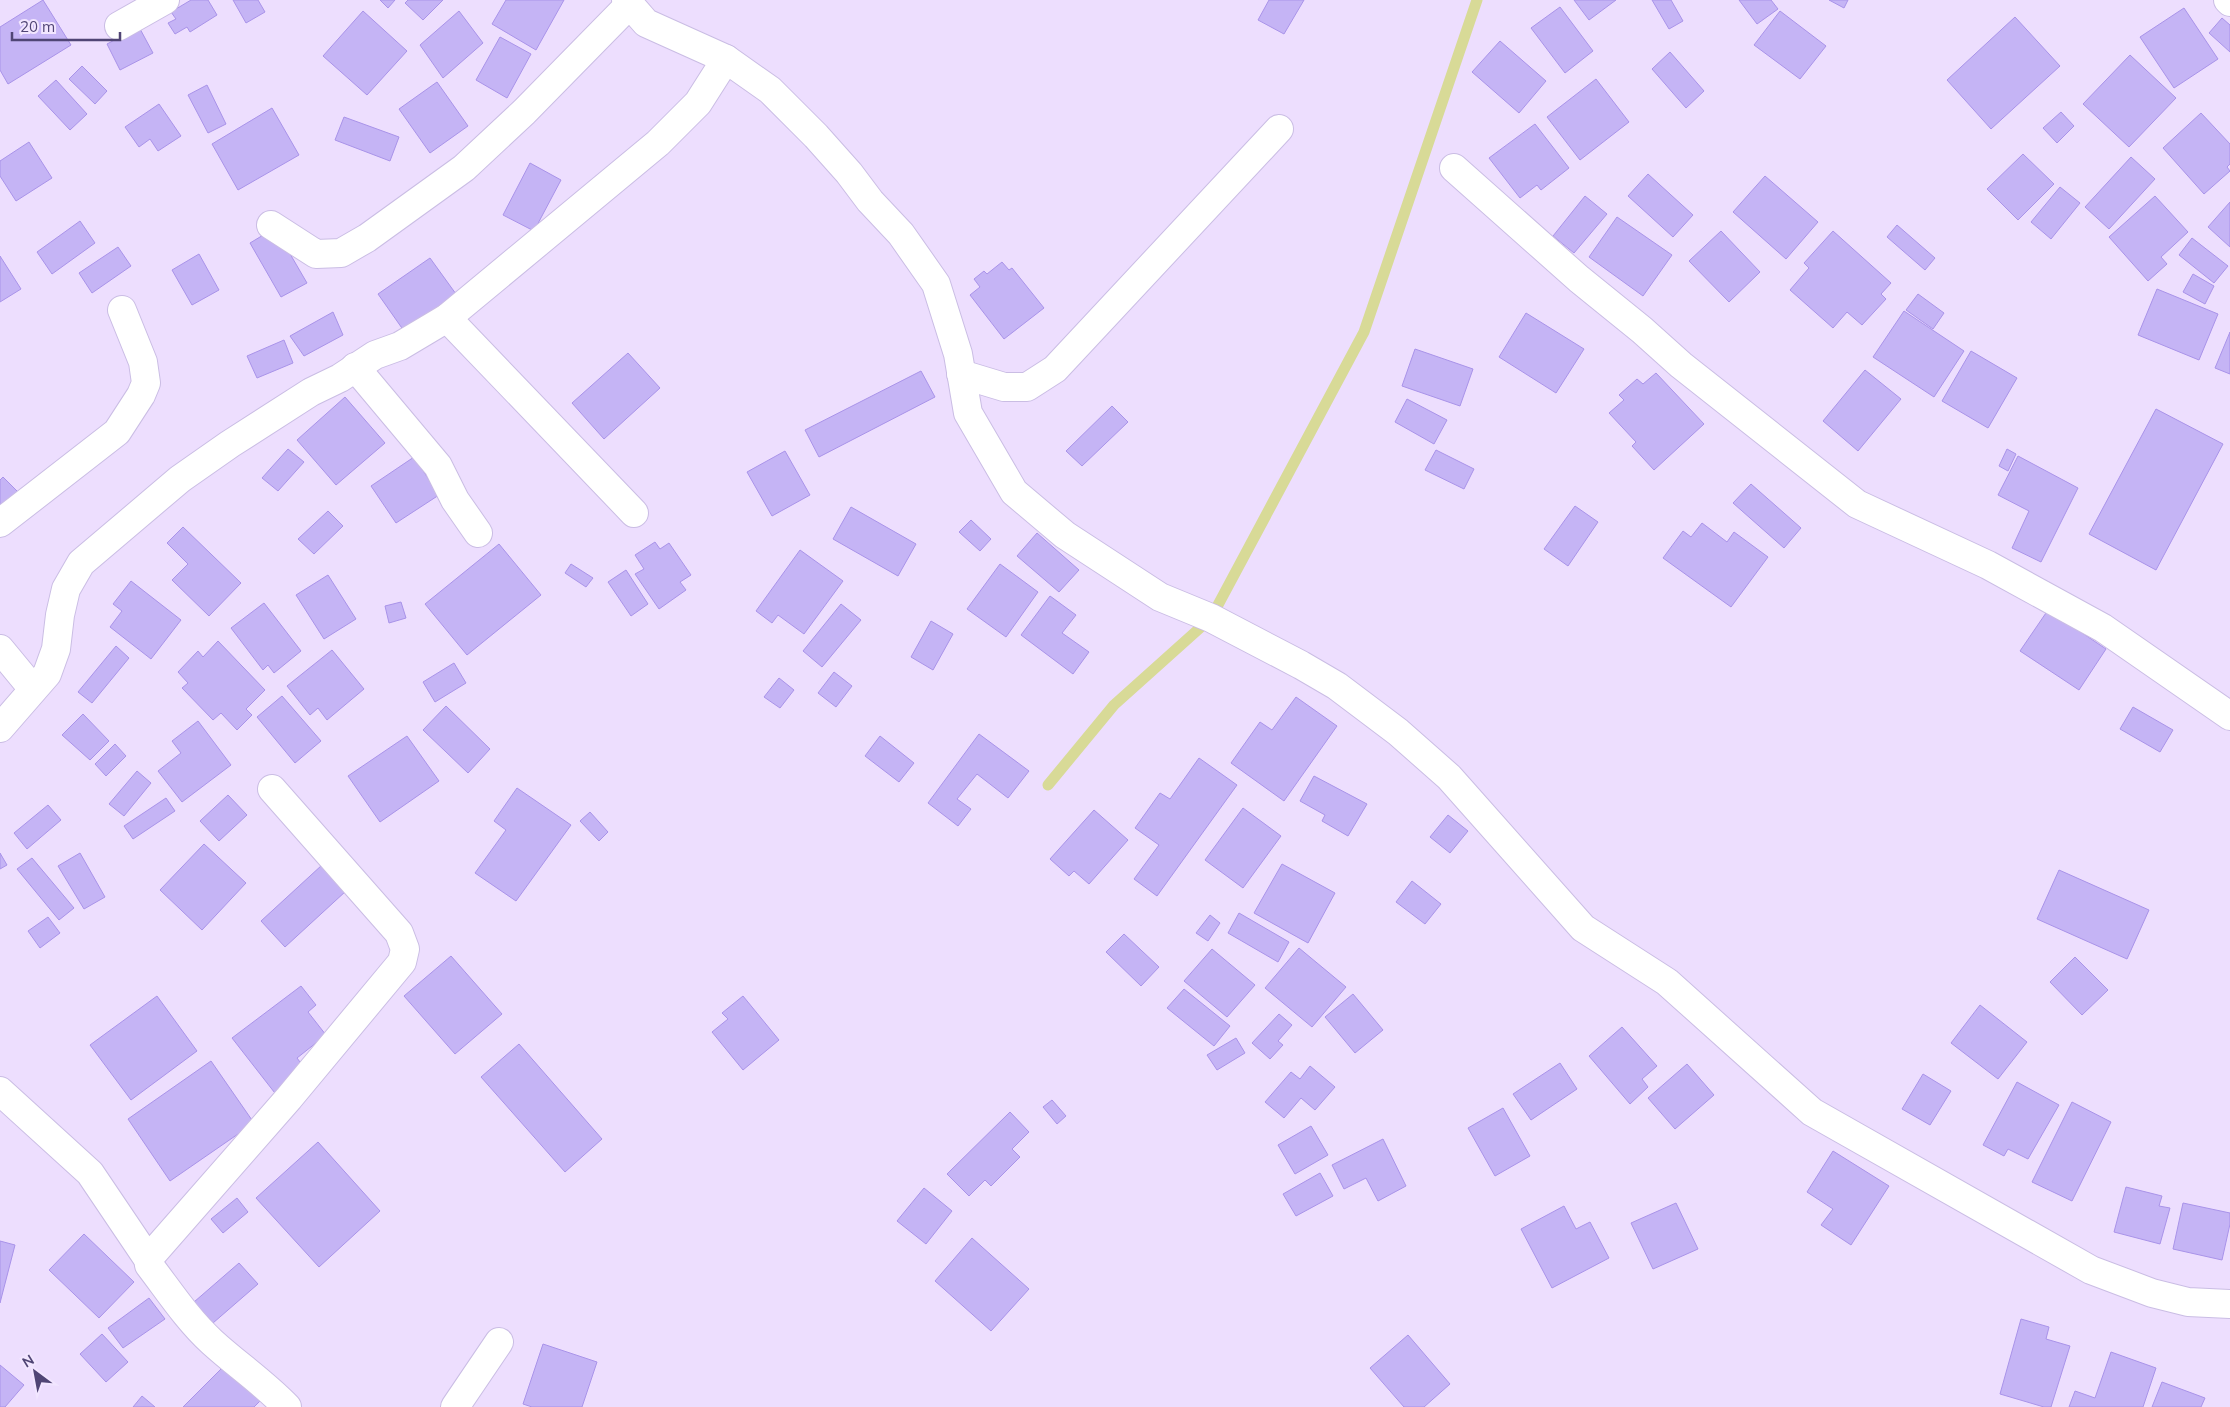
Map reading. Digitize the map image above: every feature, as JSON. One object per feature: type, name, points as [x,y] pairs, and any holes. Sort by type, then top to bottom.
[{"type":"street","points":[[119,26],[165,0]]},
{"type":"street","points":[[272,225],[316,254],[341,252],[367,238],[464,168],[524,112],[627,2],[646,23],[726,60],[770,90],[816,136],[849,173],[870,201],[901,234],[936,284],[953,336],[968,413],[1014,492],[1065,535],[1160,597],[1211,618],[1337,686],[1398,732],[1449,777],[1583,928],[1667,982],[1812,1112],[2091,1270],[2152,1293],[2188,1302],[2230,1304]]},
{"type":"street","points":[[0,728],[47,674],[56,649],[60,615],[66,589],[81,563],[187,474],[279,412],[375,355],[400,346],[447,318],[658,143],[698,103],[726,60]]},
{"type":"street","points":[[961,374],[1004,387],[1027,387],[1055,369],[1279,129]]},
{"type":"street","points":[[1454,168],[1579,279],[1681,364],[1857,504],[1988,565],[2103,628],[2230,716]]},
{"type":"street","points":[[0,523],[117,432],[141,395],[146,383],[143,362],[122,310]]},
{"type":"street","points":[[447,318],[634,513]]},
{"type":"street","points":[[355,367],[438,466],[455,500],[478,533]]},
{"type":"street","points":[[0,649],[33,689]]},
{"type":"street","points":[[148,1259],[289,1098],[402,962],[405,949],[399,933],[272,789]]},
{"type":"street","points":[[0,1090],[90,1173],[148,1259],[149,1265],[186,1316],[212,1342],[287,1407]]},
{"type":"street","points":[[456,1407],[499,1342]]},
{"type":"building","points":[[43,0],[71,45],[8,84],[0,70],[0,27]]},
{"type":"building","points":[[191,0],[208,0],[217,15],[190,32],[187,27],[175,34],[168,23],[176,19],[171,12]]},
{"type":"building","points":[[233,0],[258,0],[265,12],[246,23]]},
{"type":"building","points":[[380,0],[395,0],[388,8]]},
{"type":"building","points":[[408,0],[443,0],[423,20],[405,3]]},
{"type":"building","points":[[506,0],[564,0],[536,50],[492,24]]},
{"type":"building","points":[[1269,0],[1304,0],[1284,34],[1258,20]]},
{"type":"building","points":[[1574,0],[1616,0],[1589,20]]},
{"type":"building","points":[[1652,0],[1671,0],[1683,21],[1669,29]]},
{"type":"building","points":[[1739,0],[1771,0],[1778,9],[1757,24]]},
{"type":"building","points":[[1829,0],[1848,0],[1844,8]]},
{"type":"building","points":[[1560,7],[1593,51],[1565,73],[1531,28]]},
{"type":"building","points":[[2184,8],[2218,59],[2174,88],[2140,37]]},
{"type":"building","points":[[363,11],[407,51],[367,95],[323,56]]},
{"type":"building","points":[[459,11],[483,43],[443,78],[420,45]]},
{"type":"building","points":[[1780,11],[1826,46],[1800,79],[1754,45]]},
{"type":"building","points":[[2015,17],[2060,66],[1991,129],[1947,80]]},
{"type":"building","points":[[2222,18],[2230,25],[2230,52],[2209,33]]},
{"type":"building","points":[[139,27],[153,53],[120,70],[107,44]]},
{"type":"building","points":[[500,37],[531,54],[507,98],[476,80]]},
{"type":"building","points":[[1500,41],[1546,81],[1519,113],[1472,72]]},
{"type":"building","points":[[1670,52],[1704,91],[1686,108],[1652,69]]},
{"type":"building","points":[[2130,55],[2176,98],[2129,147],[2083,104]]},
{"type":"building","points":[[82,66],[107,91],[95,104],[69,79]]},
{"type":"building","points":[[1596,79],[1629,122],[1580,160],[1547,117]]},
{"type":"building","points":[[56,80],[87,114],[70,130],[38,96]]},
{"type":"building","points":[[437,82],[468,126],[430,153],[399,109]]},
{"type":"building","points":[[207,85],[226,124],[208,133],[188,95]]},
{"type":"building","points":[[159,104],[181,136],[158,151],[150,139],[139,147],[125,127]]},
{"type":"building","points":[[272,108],[299,155],[238,190],[212,144]]},
{"type":"building","points":[[2061,112],[2074,126],[2057,143],[2043,128]]},
{"type":"building","points":[[2201,113],[2230,144],[2230,164],[2227,167],[2230,171],[2204,194],[2163,148]]},
{"type":"building","points":[[344,117],[399,137],[390,161],[335,140]]},
{"type":"building","points":[[1535,124],[1569,168],[1541,190],[1537,185],[1520,198],[1489,158]]},
{"type":"building","points":[[29,142],[52,178],[16,201],[0,176],[0,161]]},
{"type":"building","points":[[2023,154],[2054,184],[2018,220],[1987,189]]},
{"type":"building","points":[[2131,157],[2155,179],[2109,229],[2085,207]]},
{"type":"building","points":[[530,163],[561,180],[534,231],[503,215]]},
{"type":"building","points":[[1648,174],[1693,215],[1673,237],[1628,196]]},
{"type":"building","points":[[1765,176],[1818,222],[1786,259],[1733,212]]},
{"type":"building","points":[[2060,187],[2080,203],[2051,239],[2031,222]]},
{"type":"building","points":[[1585,196],[1607,214],[1574,253],[1553,236]]},
{"type":"building","points":[[2155,196],[2188,232],[2161,257],[2167,264],[2148,281],[2109,237]]},
{"type":"building","points":[[2230,202],[2230,247],[2208,227]]},
{"type":"building","points":[[1617,217],[1672,255],[1643,296],[1589,257]]},
{"type":"building","points":[[80,221],[95,243],[52,274],[37,252]]},
{"type":"building","points":[[1897,225],[1935,258],[1925,270],[1887,237]]},
{"type":"building","points":[[275,228],[307,283],[281,297],[250,243]]},
{"type":"building","points":[[1721,231],[1760,272],[1729,302],[1689,261]]},
{"type":"building","points":[[1833,231],[1891,283],[1881,294],[1886,299],[1862,325],[1847,312],[1833,328],[1790,290],[1809,268],[1804,263]]},
{"type":"building","points":[[2192,238],[2228,266],[2214,283],[2179,255]]},
{"type":"building","points":[[118,247],[131,266],[92,293],[79,273]]},
{"type":"building","points":[[199,254],[219,290],[192,305],[172,270]]},
{"type":"building","points":[[0,256],[21,289],[0,302]]},
{"type":"building","points":[[430,258],[456,294],[404,331],[378,294]]},
{"type":"building","points":[[1002,262],[1009,270],[1012,268],[1044,308],[1004,339],[970,295],[980,287],[974,279],[984,271],[987,274]]},
{"type":"building","points":[[2193,274],[2214,286],[2205,304],[2183,292]]},
{"type":"building","points":[[2157,289],[2218,314],[2199,360],[2138,335]]},
{"type":"building","points":[[1918,294],[1944,313],[1933,329],[1906,310]]},
{"type":"building","points":[[1904,311],[1964,351],[1934,397],[1873,357]]},
{"type":"building","points":[[333,312],[343,335],[304,356],[290,336]]},
{"type":"building","points":[[1526,313],[1584,349],[1556,393],[1499,357]]},
{"type":"building","points":[[2230,332],[2230,374],[2215,368]]},
{"type":"building","points":[[284,340],[293,363],[257,378],[247,356]]},
{"type":"building","points":[[1415,349],[1473,369],[1460,406],[1402,386]]},
{"type":"building","points":[[1971,351],[2017,378],[1988,428],[1942,401]]},
{"type":"building","points":[[628,353],[660,388],[604,439],[572,403]]},
{"type":"building","points":[[1865,370],[1901,399],[1858,451],[1823,421]]},
{"type":"building","points":[[921,371],[935,397],[819,457],[805,430]]},
{"type":"building","points":[[1656,373],[1704,424],[1654,470],[1632,446],[1636,442],[1609,413],[1624,400],[1619,395],[1637,379],[1643,384]]},
{"type":"building","points":[[345,397],[385,443],[336,485],[297,440]]},
{"type":"building","points":[[1407,399],[1447,420],[1434,444],[1395,422]]},
{"type":"building","points":[[1112,406],[1128,422],[1082,466],[1066,451]]},
{"type":"building","points":[[2156,409],[2223,444],[2156,570],[2089,534]]},
{"type":"building","points":[[288,449],[304,462],[278,491],[262,478]]},
{"type":"building","points":[[2007,449],[2016,454],[2008,471],[1999,466]]},
{"type":"building","points":[[1436,450],[1474,469],[1464,489],[1425,470]]},
{"type":"building","points":[[785,451],[810,495],[772,516],[747,472]]},
{"type":"building","points":[[2018,456],[2078,488],[2041,562],[2012,548],[2029,511],[1998,495]]},
{"type":"building","points":[[414,457],[439,495],[396,523],[371,486]]},
{"type":"building","points":[[3,477],[20,494],[0,514],[0,480]]},
{"type":"building","points":[[1751,484],[1801,528],[1784,548],[1733,503]]},
{"type":"building","points":[[1575,506],[1598,522],[1568,566],[1544,549]]},
{"type":"building","points":[[851,507],[916,544],[898,576],[833,539]]},
{"type":"building","points":[[328,511],[343,526],[314,554],[298,539]]},
{"type":"building","points":[[971,520],[991,539],[980,551],[959,532]]},
{"type":"building","points":[[1702,523],[1727,542],[1734,532],[1768,557],[1731,607],[1663,558],[1683,531],[1691,537]]},
{"type":"building","points":[[183,527],[241,583],[209,616],[172,580],[188,564],[167,543]]},
{"type":"building","points":[[1037,533],[1079,570],[1059,592],[1017,556]]},
{"type":"building","points":[[655,542],[660,549],[669,543],[691,575],[680,582],[686,590],[659,609],[635,574],[644,569],[635,555]]},
{"type":"building","points":[[499,544],[541,595],[467,655],[425,604]]},
{"type":"building","points":[[800,550],[843,581],[804,634],[778,615],[772,623],[756,611]]},
{"type":"building","points":[[571,564],[593,578],[586,587],[565,573]]},
{"type":"building","points":[[1000,564],[1038,592],[1006,637],[967,609]]},
{"type":"building","points":[[626,570],[648,604],[631,616],[608,582]]},
{"type":"building","points":[[328,575],[356,619],[324,639],[296,595]]},
{"type":"building","points":[[131,581],[181,620],[151,659],[110,627],[122,611],[113,604]]},
{"type":"building","points":[[1050,596],[1076,615],[1062,633],[1089,652],[1073,674],[1021,635]]},
{"type":"building","points":[[401,602],[406,618],[389,623],[385,606]]},
{"type":"building","points":[[264,603],[301,651],[274,673],[268,665],[263,670],[231,628]]},
{"type":"building","points":[[841,604],[861,620],[822,667],[803,651]]},
{"type":"building","points":[[2048,610],[2106,649],[2079,690],[2020,651]]},
{"type":"building","points":[[931,621],[953,634],[933,670],[911,657]]},
{"type":"building","points":[[218,641],[265,690],[246,709],[252,715],[237,730],[221,713],[213,720],[182,688],[188,683],[178,672],[198,651],[203,657]]},
{"type":"building","points":[[116,646],[129,658],[92,703],[78,692]]},
{"type":"building","points":[[332,650],[364,689],[327,720],[318,708],[310,715],[287,686]]},
{"type":"building","points":[[454,663],[466,683],[435,702],[423,682]]},
{"type":"building","points":[[834,672],[852,686],[836,707],[818,693]]},
{"type":"building","points":[[779,678],[794,690],[780,708],[764,697]]},
{"type":"building","points":[[282,696],[321,741],[295,763],[257,717]]},
{"type":"building","points":[[1296,697],[1337,726],[1284,801],[1231,763],[1260,722],[1272,730]]},
{"type":"building","points":[[446,706],[490,749],[468,773],[423,730]]},
{"type":"building","points":[[2133,707],[2173,730],[2160,752],[2120,729]]},
{"type":"building","points":[[83,714],[109,741],[90,760],[62,735]]},
{"type":"building","points":[[198,721],[231,765],[182,802],[158,771],[181,753],[172,741]]},
{"type":"building","points":[[979,734],[1029,771],[1008,798],[977,774],[957,799],[971,809],[958,826],[928,803]]},
{"type":"building","points":[[407,736],[439,781],[380,822],[348,776]]},
{"type":"building","points":[[880,736],[914,763],[899,782],[865,756]]},
{"type":"building","points":[[115,744],[126,756],[106,776],[95,764]]},
{"type":"building","points":[[1199,758],[1237,785],[1157,896],[1134,879],[1159,845],[1135,828],[1160,793],[1170,799]]},
{"type":"building","points":[[137,771],[151,783],[124,816],[109,804]]},
{"type":"building","points":[[1314,776],[1367,804],[1348,836],[1322,821],[1325,815],[1300,801]]},
{"type":"building","points":[[517,788],[571,825],[516,901],[475,873],[506,830],[494,821]]},
{"type":"building","points":[[228,795],[247,815],[219,841],[200,821]]},
{"type":"building","points":[[166,798],[175,811],[133,839],[124,826]]},
{"type":"building","points":[[48,805],[61,820],[27,849],[14,833]]},
{"type":"building","points":[[1243,808],[1281,836],[1243,888],[1205,860]]},
{"type":"building","points":[[1094,810],[1128,840],[1089,884],[1074,871],[1069,876],[1050,859]]},
{"type":"building","points":[[590,812],[608,832],[599,841],[580,821]]},
{"type":"building","points":[[1448,815],[1468,831],[1450,853],[1430,837]]},
{"type":"building","points":[[204,844],[246,883],[202,930],[160,890]]},
{"type":"building","points":[[0,853],[7,865],[0,869]]},
{"type":"building","points":[[80,853],[105,897],[84,909],[58,866]]},
{"type":"building","points":[[32,858],[74,908],[59,920],[17,869]]},
{"type":"building","points":[[1282,864],[1335,893],[1308,943],[1254,913]]},
{"type":"building","points":[[322,865],[346,891],[285,947],[261,921]]},
{"type":"building","points":[[2059,870],[2149,910],[2127,959],[2037,919]]},
{"type":"building","points":[[1412,881],[1441,904],[1425,924],[1396,902]]},
{"type":"building","points":[[1239,913],[1289,942],[1278,962],[1228,933]]},
{"type":"building","points":[[1210,915],[1220,923],[1208,941],[1196,933]]},
{"type":"building","points":[[48,917],[60,933],[40,948],[28,931]]},
{"type":"building","points":[[1124,934],[1159,967],[1141,986],[1106,952]]},
{"type":"building","points":[[1299,948],[1346,987],[1312,1027],[1265,988]]},
{"type":"building","points":[[1212,949],[1255,985],[1227,1017],[1184,981]]},
{"type":"building","points":[[451,956],[502,1014],[455,1054],[404,996]]},
{"type":"building","points":[[2075,957],[2108,990],[2082,1015],[2050,982]]},
{"type":"building","points":[[301,986],[316,1005],[308,1012],[326,1035],[297,1058],[309,1074],[278,1097],[232,1038]]},
{"type":"building","points":[[1184,989],[1230,1026],[1214,1046],[1167,1008]]},
{"type":"building","points":[[1353,994],[1383,1030],[1355,1053],[1325,1017]]},
{"type":"building","points":[[157,996],[197,1051],[131,1100],[90,1045]]},
{"type":"building","points":[[743,996],[779,1040],[743,1070],[712,1032],[728,1019],[722,1013]]},
{"type":"building","points":[[1980,1005],[2027,1042],[1998,1079],[1951,1043]]},
{"type":"building","points":[[1279,1014],[1292,1025],[1278,1041],[1283,1045],[1270,1059],[1252,1043]]},
{"type":"building","points":[[1622,1027],[1657,1066],[1642,1079],[1648,1087],[1630,1104],[1589,1056]]},
{"type":"building","points":[[1236,1038],[1245,1053],[1217,1070],[1207,1055]]},
{"type":"building","points":[[519,1044],[602,1139],[565,1172],[481,1077]]},
{"type":"building","points":[[211,1061],[254,1123],[170,1181],[128,1119]]},
{"type":"building","points":[[1560,1063],[1577,1089],[1531,1120],[1513,1094]]},
{"type":"building","points":[[1687,1064],[1714,1095],[1675,1129],[1648,1098]]},
{"type":"building","points":[[1310,1066],[1335,1087],[1315,1110],[1301,1098],[1284,1118],[1265,1102],[1291,1072],[1300,1079]]},
{"type":"building","points":[[1923,1074],[1951,1091],[1930,1125],[1902,1109]]},
{"type":"building","points":[[2017,1082],[2059,1105],[2028,1159],[2008,1149],[2004,1156],[1983,1145]]},
{"type":"building","points":[[1052,1100],[1066,1116],[1057,1124],[1043,1107]]},
{"type":"building","points":[[2072,1102],[2111,1122],[2072,1201],[2032,1182]]},
{"type":"building","points":[[1503,1108],[1530,1156],[1495,1176],[1468,1128]]},
{"type":"building","points":[[1010,1112],[1029,1132],[1012,1149],[1020,1157],[991,1186],[985,1180],[969,1196],[947,1174]]},
{"type":"building","points":[[1311,1126],[1328,1155],[1295,1174],[1278,1145]]},
{"type":"building","points":[[1383,1139],[1406,1186],[1378,1201],[1366,1178],[1344,1189],[1332,1165]]},
{"type":"building","points":[[318,1142],[380,1211],[319,1267],[256,1198]]},
{"type":"building","points":[[1833,1151],[1889,1186],[1851,1245],[1821,1225],[1833,1209],[1807,1192]]},
{"type":"building","points":[[1320,1173],[1333,1196],[1296,1216],[1283,1194]]},
{"type":"building","points":[[2126,1187],[2162,1196],[2159,1206],[2170,1208],[2160,1244],[2114,1232]]},
{"type":"building","points":[[924,1188],[952,1211],[926,1244],[897,1221]]},
{"type":"building","points":[[237,1198],[248,1212],[223,1233],[211,1219]]},
{"type":"building","points":[[1676,1203],[1698,1249],[1653,1269],[1631,1223]]},
{"type":"building","points":[[2183,1203],[2230,1213],[2230,1224],[2222,1260],[2173,1249]]},
{"type":"building","points":[[1564,1206],[1576,1229],[1590,1222],[1609,1258],[1552,1288],[1521,1229]]},
{"type":"building","points":[[84,1234],[134,1282],[99,1318],[49,1270]]},
{"type":"building","points":[[972,1238],[1029,1289],[991,1331],[935,1281]]},
{"type":"building","points":[[0,1241],[15,1245],[0,1303]]},
{"type":"building","points":[[239,1263],[258,1284],[213,1323],[194,1302]]},
{"type":"building","points":[[149,1298],[165,1319],[123,1348],[108,1328]]},
{"type":"building","points":[[2021,1319],[2049,1327],[2046,1339],[2070,1346],[2051,1407],[2044,1407],[2000,1394]]},
{"type":"building","points":[[102,1334],[128,1362],[106,1382],[80,1354]]},
{"type":"building","points":[[1408,1335],[1450,1384],[1424,1407],[1404,1407],[1370,1368]]},
{"type":"building","points":[[543,1344],[597,1362],[582,1407],[532,1407],[523,1404]]},
{"type":"building","points":[[2111,1352],[2156,1368],[2143,1407],[2069,1407],[2075,1391],[2095,1398]]},
{"type":"building","points":[[226,1364],[262,1399],[254,1407],[183,1407]]},
{"type":"building","points":[[0,1365],[24,1385],[5,1407],[0,1407]]},
{"type":"building","points":[[2162,1382],[2205,1398],[2201,1407],[2152,1407]]},
{"type":"building","points":[[142,1396],[155,1407],[133,1407]]},
{"type":"waterway","points":[[1048,785],[1114,705],[1211,618],[1364,332],[1477,0]]}]
